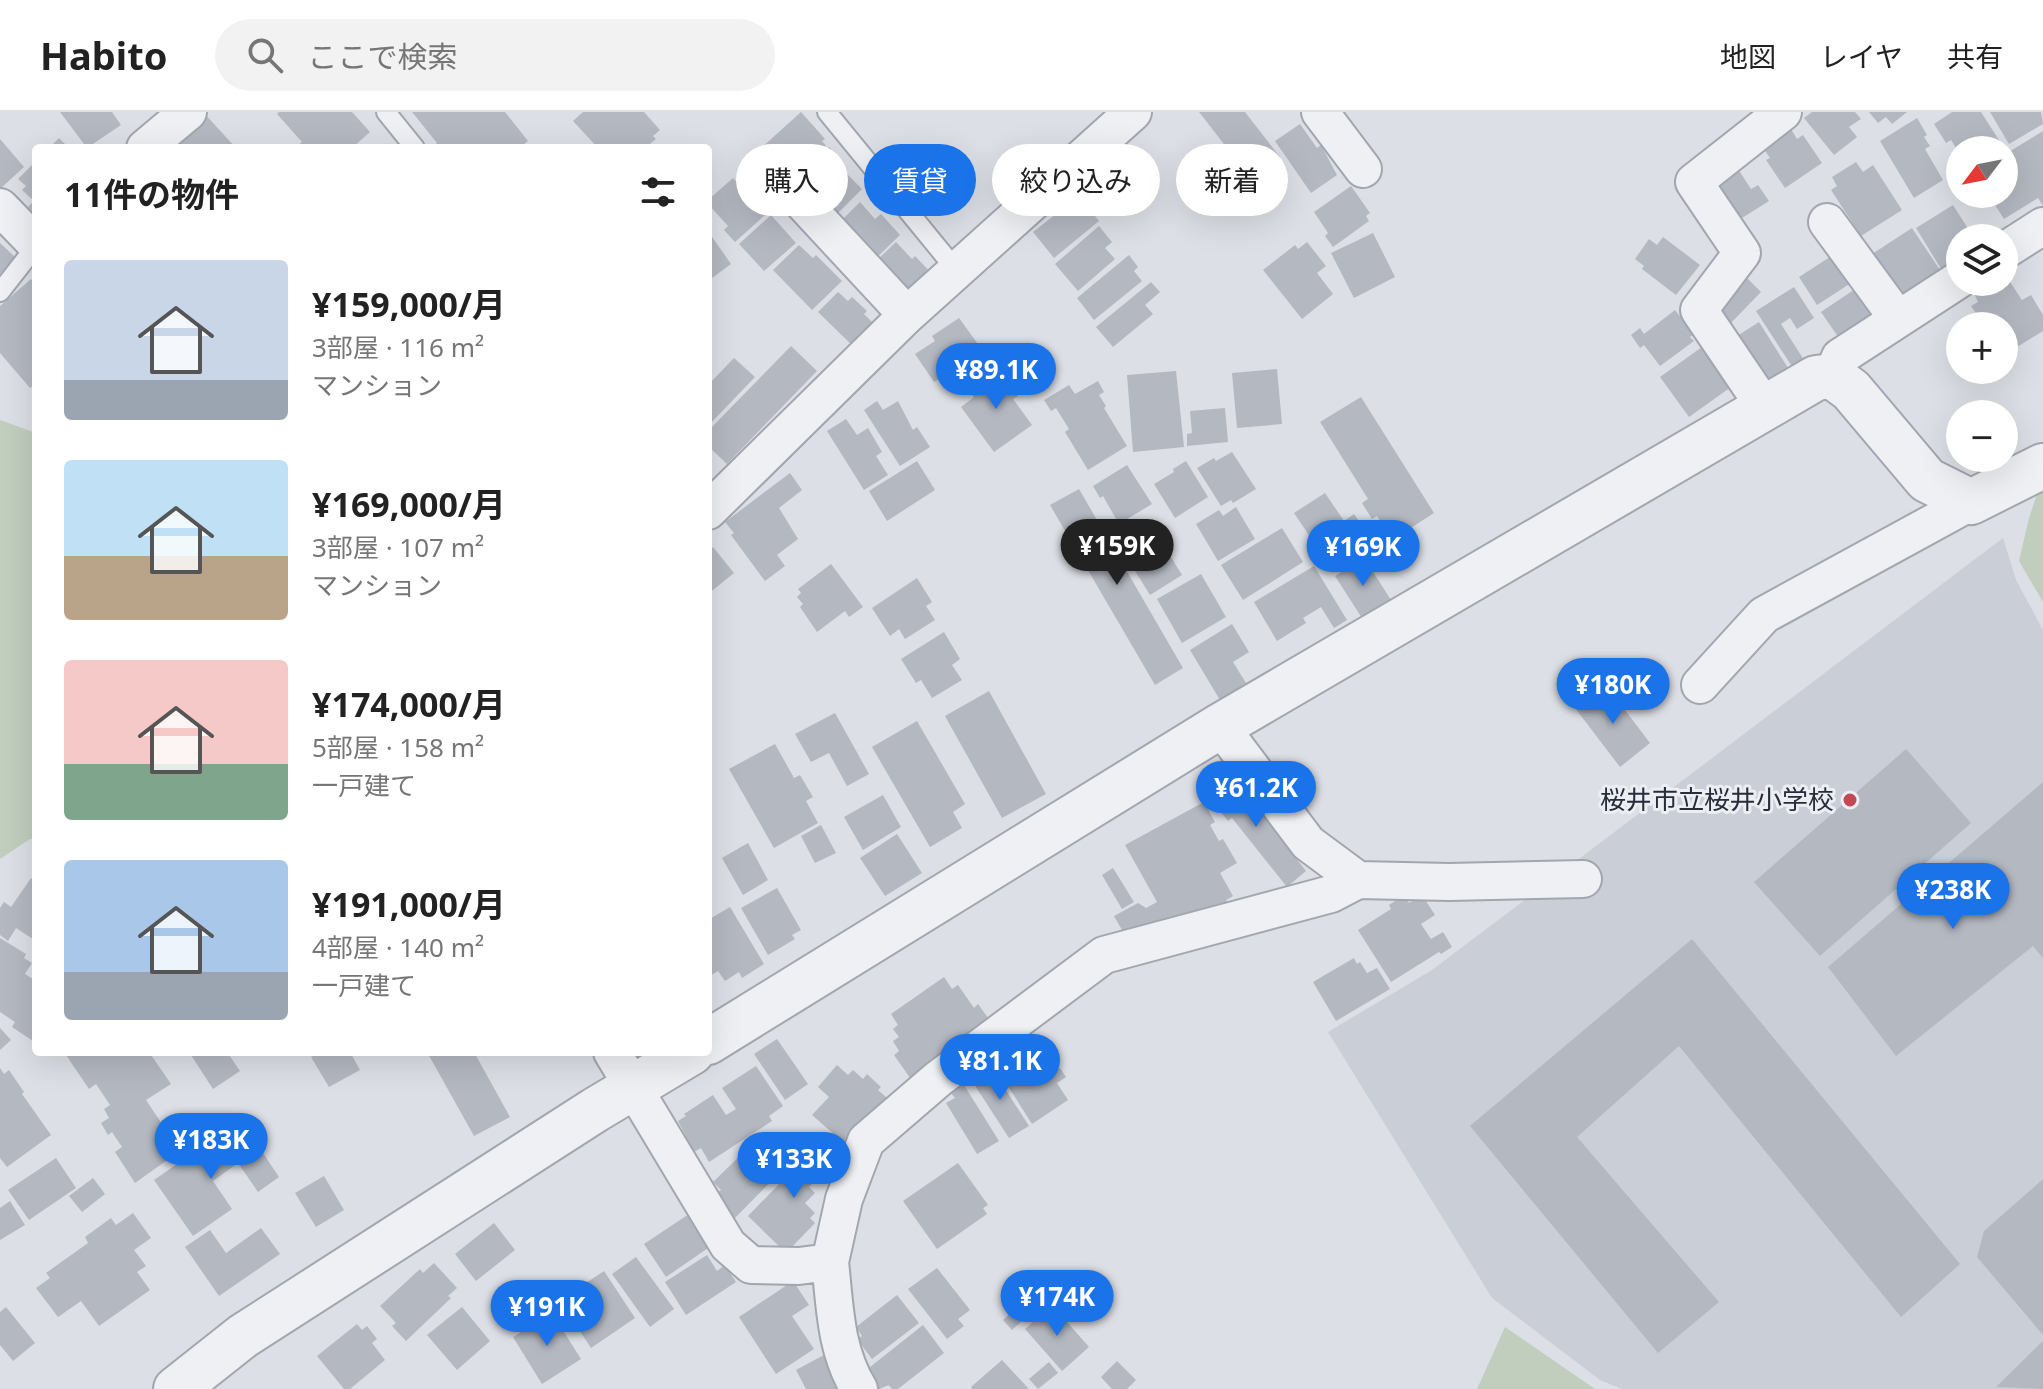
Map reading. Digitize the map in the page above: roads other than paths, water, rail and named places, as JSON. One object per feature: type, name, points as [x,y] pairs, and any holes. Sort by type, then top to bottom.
[{"type":"street","points":[[150,144],[188,112]]},
{"type":"street","points":[[714,493],[1133,112]]},
{"type":"street","points":[[1320,112],[1363,169]]},
{"type":"street","points":[[1766,409],[1699,310],[1742,253],[1694,182],[1783,112]]},
{"type":"street","points":[[0,207],[32,241]]},
{"type":"street","points":[[815,216],[907,315]]},
{"type":"street","points":[[1827,222],[1898,319]]},
{"type":"street","points":[[2018,242],[2043,226]]},
{"type":"street","points":[[1832,376],[1840,357],[1946,288]]},
{"type":"street","points":[[712,1040],[1220,726],[1816,378],[1832,376],[1851,390],[1927,480],[1971,502]]},
{"type":"street","points":[[1700,685],[1764,615],[2043,466]]},
{"type":"street","points":[[1220,726],[1308,843],[1358,880]]},
{"type":"street","points":[[859,1389],[849,1373],[839,1345],[830,1262],[844,1199],[866,1141],[938,1079],[1104,955],[1331,894],[1358,880],[1449,882],[1583,879]]},
{"type":"street","points":[[176,1389],[243,1336],[595,1110],[623,1070],[677,1056]]},
{"type":"street","points":[[623,1070],[728,1245],[751,1265],[799,1266],[830,1262]]},
{"type":"lane","points":[[386,112],[412,144]]},
{"type":"lane","points":[[827,112],[957,271]]},
{"type":"lane","points":[[0,292],[32,250]]},
{"type":"place","name":"桜井市立桜井小学校","points":[[1850,800]]}]
